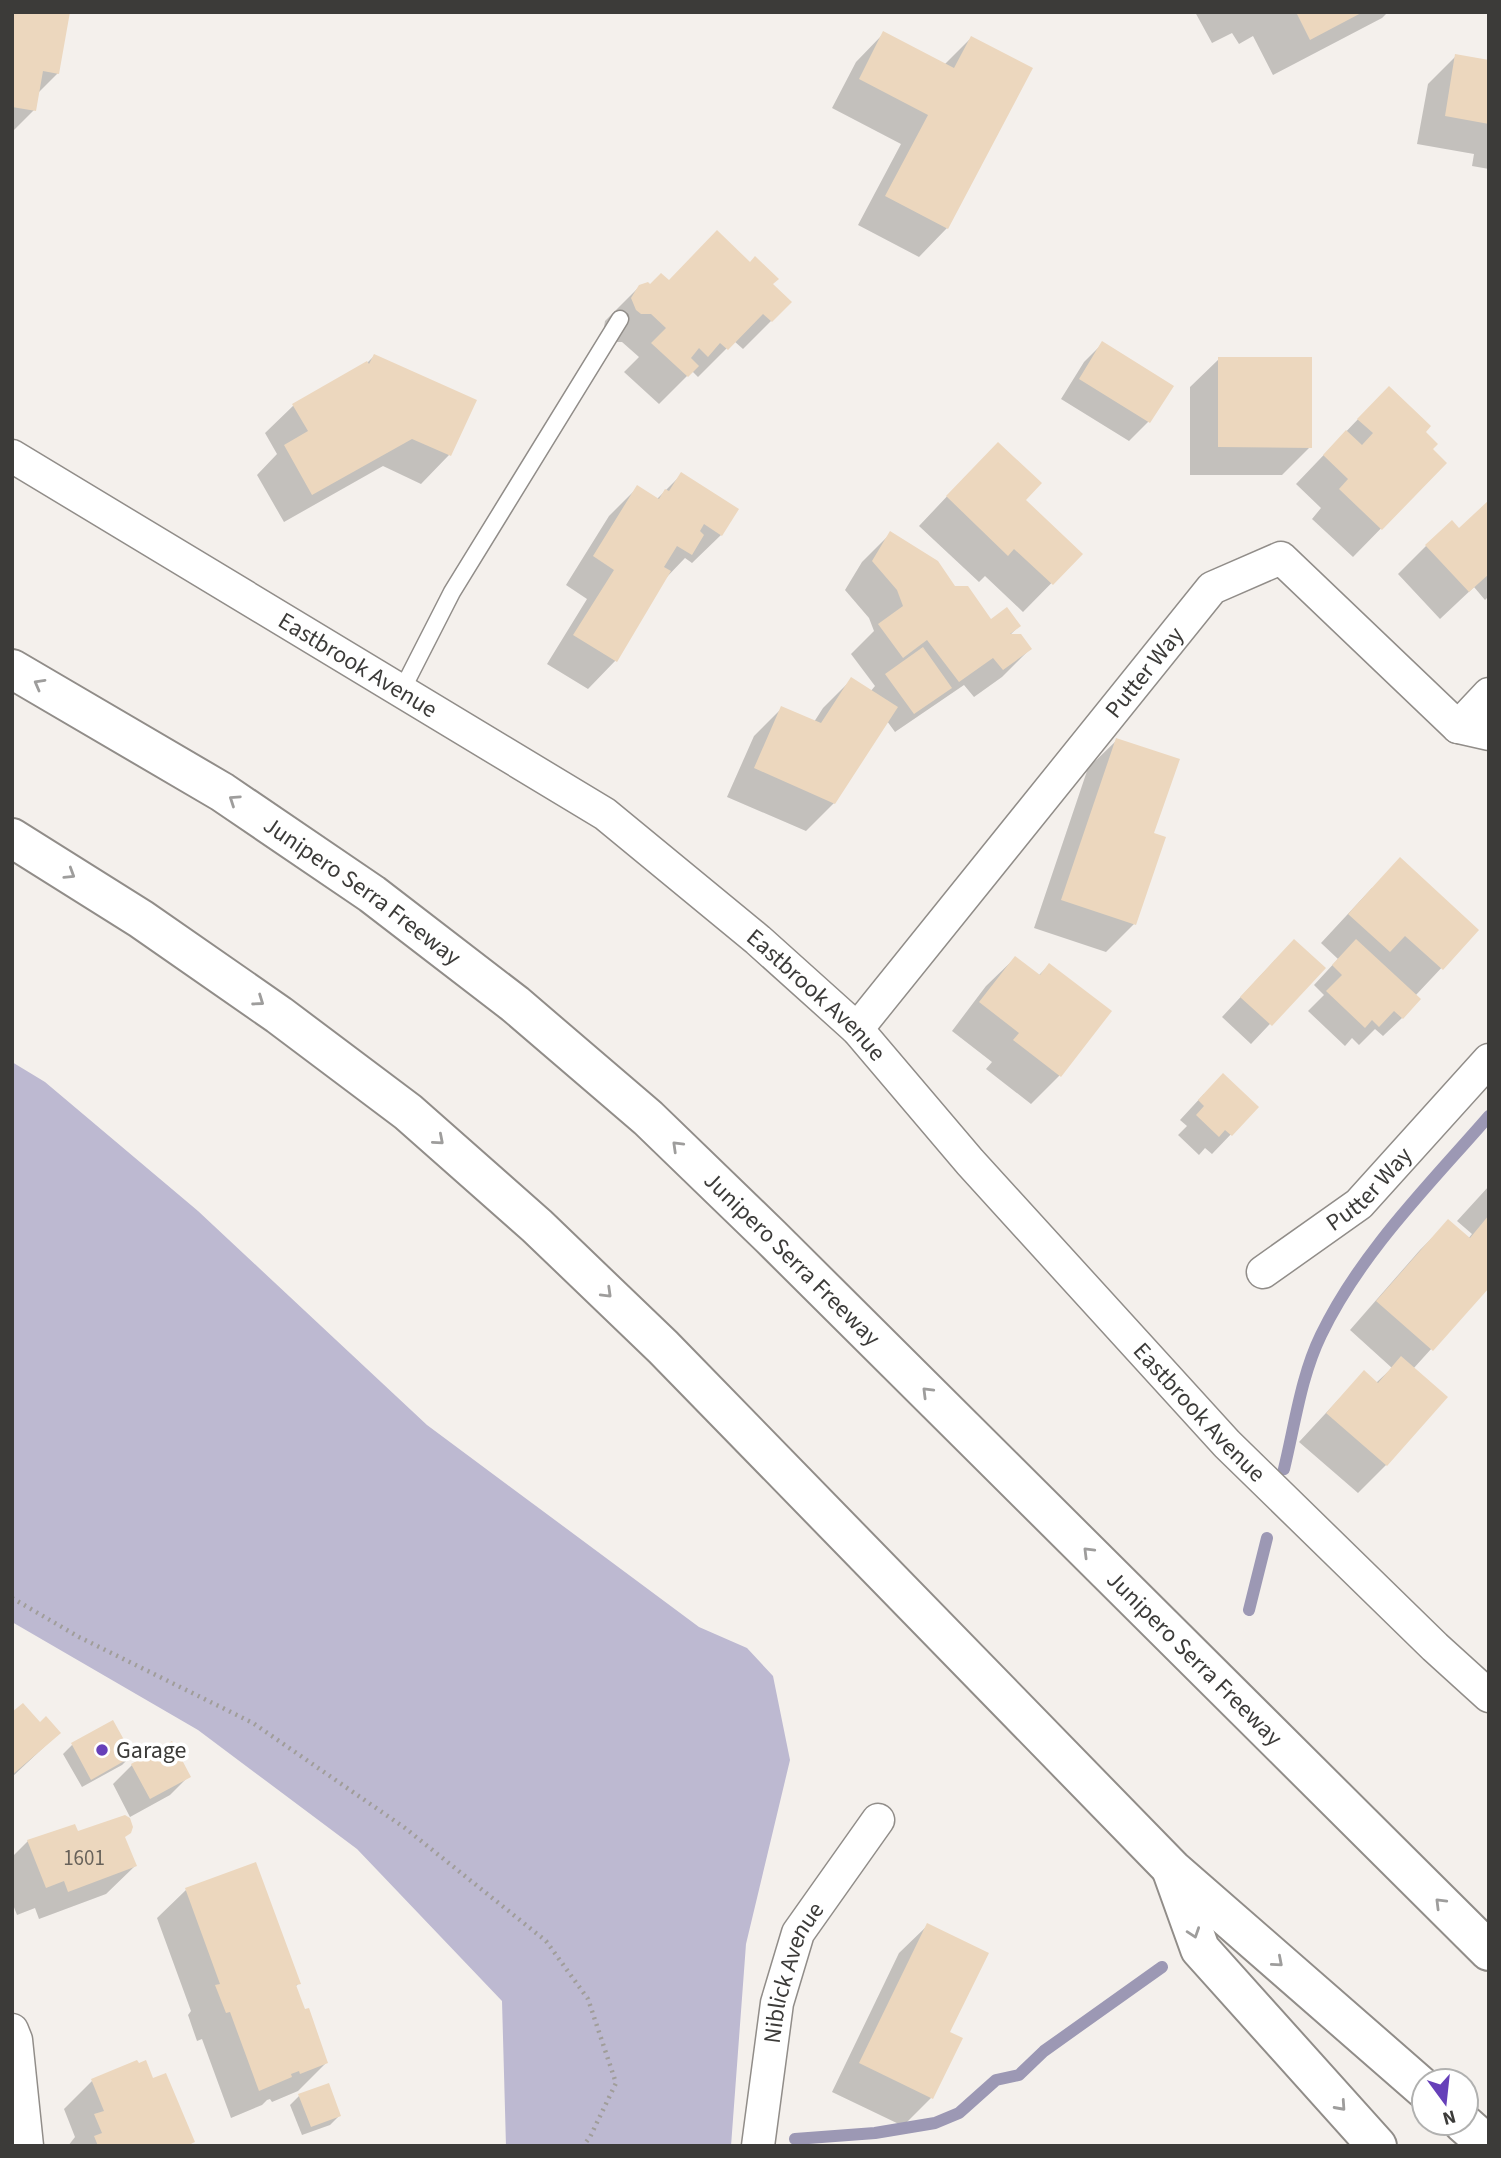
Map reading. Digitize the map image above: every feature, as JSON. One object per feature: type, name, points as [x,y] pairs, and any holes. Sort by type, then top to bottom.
[{"type":"highway","name":"Junipero Serra Freeway","points":[[12,669],[222,792],[372,894],[515,1004],[648,1118],[1489,1951]]},
{"type":"highway","points":[[12,838],[141,919],[279,1015],[408,1112],[537,1226],[663,1347],[1172,1869],[1410,2077]]},
{"type":"highway","points":[[1172,1869],[1200,1949],[1377,2146]]},
{"type":"street","name":"Eastbrook Avenue","points":[[12,456],[604,814],[758,940],[857,1029],[970,1162],[1227,1444],[1435,1647],[1489,1696]]},
{"type":"street","name":"Putter Way","points":[[857,1029],[1212,588],[1281,558],[1458,727]]},
{"type":"street","points":[[1458,727],[1489,694]]},
{"type":"street","points":[[1458,727],[1489,734]]},
{"type":"street","name":"Putter Way","points":[[1263,1272],[1359,1204],[1489,1060]]},
{"type":"street","name":"Niblick Avenue","points":[[758,2146],[777,2003],[798,1933],[878,1820]]},
{"type":"street","points":[[12,2030],[16,2040],[27,2146]]},
{"type":"lane","points":[[402,690],[452,592],[620,319]]},
{"type":"path","points":[[12,1598],[79,1637],[253,1723],[405,1828],[546,1941],[588,1999],[616,2083],[583,2146]]},
{"type":"shaded area","points":[[12,1062],[45,1082],[198,1211],[427,1425],[699,1627],[747,1648],[773,1676],[790,1760],[746,1944],[731,2146],[506,2146],[502,2001],[357,1849],[198,1730],[12,1622]]},
{"type":"building","points":[[12,12],[70,12],[59,74],[43,71],[36,111],[12,107]]},
{"type":"building","points":[[1296,12],[1363,12],[1310,40]]},
{"type":"building","points":[[883,31],[954,68],[971,36],[1033,68],[948,229],[885,196],[928,115],[859,79]]},
{"type":"building","points":[[1455,54],[1489,60],[1489,124],[1445,116]]},
{"type":"building","points":[[717,230],[750,262],[755,256],[779,279],[773,284],[792,302],[772,322],[763,314],[728,350],[720,343],[708,357],[699,348],[691,358],[699,366],[688,377],[651,343],[666,328],[651,314],[641,314],[636,310],[631,298],[639,285],[648,282],[650,284],[661,273],[669,280]]},
{"type":"building","points":[[1102,341],[1174,386],[1150,423],[1079,379]]},
{"type":"building","points":[[374,354],[477,400],[451,456],[412,439],[312,495],[284,445],[308,431],[292,404],[367,361],[369,364]]},
{"type":"building","points":[[1218,357],[1312,357],[1312,448],[1218,447]]},
{"type":"building","points":[[1389,386],[1431,426],[1426,432],[1438,444],[1433,449],[1447,463],[1382,530],[1339,489],[1348,479],[1323,455],[1346,430],[1362,445],[1373,433],[1357,419]]},
{"type":"building","points":[[998,442],[1042,483],[1026,500],[1083,554],[1053,585],[1014,549],[1008,556],[946,496]]},
{"type":"building","points":[[681,472],[739,509],[722,536],[704,524],[700,531],[704,535],[692,555],[677,546],[664,567],[671,571],[617,662],[573,635],[614,570],[593,556],[637,485],[659,499],[665,489],[669,491]]},
{"type":"building","points":[[1489,500],[1489,574],[1469,592],[1425,545],[1452,520],[1459,528]]},
{"type":"building","points":[[890,531],[938,561],[955,586],[968,586],[991,619],[1007,607],[1021,626],[1010,634],[1021,634],[1032,649],[1003,670],[993,658],[959,682],[927,640],[903,658],[878,624],[903,606],[897,590],[872,561]]},
{"type":"building","points":[[923,647],[952,688],[914,714],[885,674]]},
{"type":"building","points":[[851,677],[898,707],[835,804],[754,768],[781,706],[821,723]]},
{"type":"building","points":[[1116,738],[1180,759],[1154,833],[1166,837],[1136,925],[1061,900]]},
{"type":"building","points":[[1400,857],[1479,930],[1443,970],[1405,936],[1390,952],[1348,914]]},
{"type":"building","points":[[1294,939],[1326,968],[1272,1026],[1240,997]]},
{"type":"building","points":[[1356,939],[1421,999],[1403,1019],[1394,1011],[1379,1027],[1372,1020],[1365,1028],[1326,991],[1342,975],[1332,965]]},
{"type":"building","points":[[1015,956],[1040,975],[1049,963],[1112,1011],[1061,1077],[1013,1040],[1019,1033],[979,1002]]},
{"type":"building","points":[[1223,1073],[1259,1107],[1232,1136],[1225,1130],[1219,1137],[1196,1115],[1204,1106],[1198,1100]]},
{"type":"building","points":[[1489,1215],[1489,1288],[1433,1351],[1376,1301],[1448,1219],[1470,1238]]},
{"type":"building","points":[[1401,1356],[1448,1397],[1387,1466],[1326,1413],[1364,1370],[1378,1383]]},
{"type":"building","points":[[23,1703],[40,1722],[46,1716],[61,1733],[12,1775],[12,1712]]},
{"type":"building","name":"Garage","points":[[113,1720],[133,1756],[91,1780],[71,1743]]},
{"type":"building","points":[[172,1741],[191,1777],[150,1799],[131,1764]]},
{"type":"building","points":[[125,1815],[130,1818],[133,1827],[131,1833],[125,1837],[137,1866],[68,1892],[64,1881],[46,1888],[27,1840],[75,1824],[78,1831]]},
{"type":"building","points":[[256,1862],[301,1984],[296,1985],[305,2009],[309,2008],[328,2063],[300,2074],[299,2071],[291,2074],[292,2077],[259,2091],[230,2012],[226,2013],[215,1985],[220,1984],[185,1888]]},
{"type":"building","points":[[927,1923],[989,1953],[950,2032],[963,2038],[933,2099],[859,2063]]},
{"type":"building","points":[[137,2060],[139,2063],[146,2060],[153,2078],[166,2073],[195,2142],[186,2146],[98,2146],[94,2136],[102,2133],[94,2114],[104,2111],[91,2079]]},
{"type":"building","points":[[329,2083],[341,2116],[311,2127],[298,2094]]},
{"type":"waterway","points":[[1284,1469],[1308,1367],[1337,1305],[1376,1247],[1489,1116]]},
{"type":"waterway","points":[[1249,1610],[1267,1538]]},
{"type":"waterway","points":[[795,2139],[875,2133],[935,2123],[959,2113],[996,2080],[1019,2075],[1044,2051],[1162,1967]]},
{"type":"place","name":"Garage","points":[[102,1750]]}]
